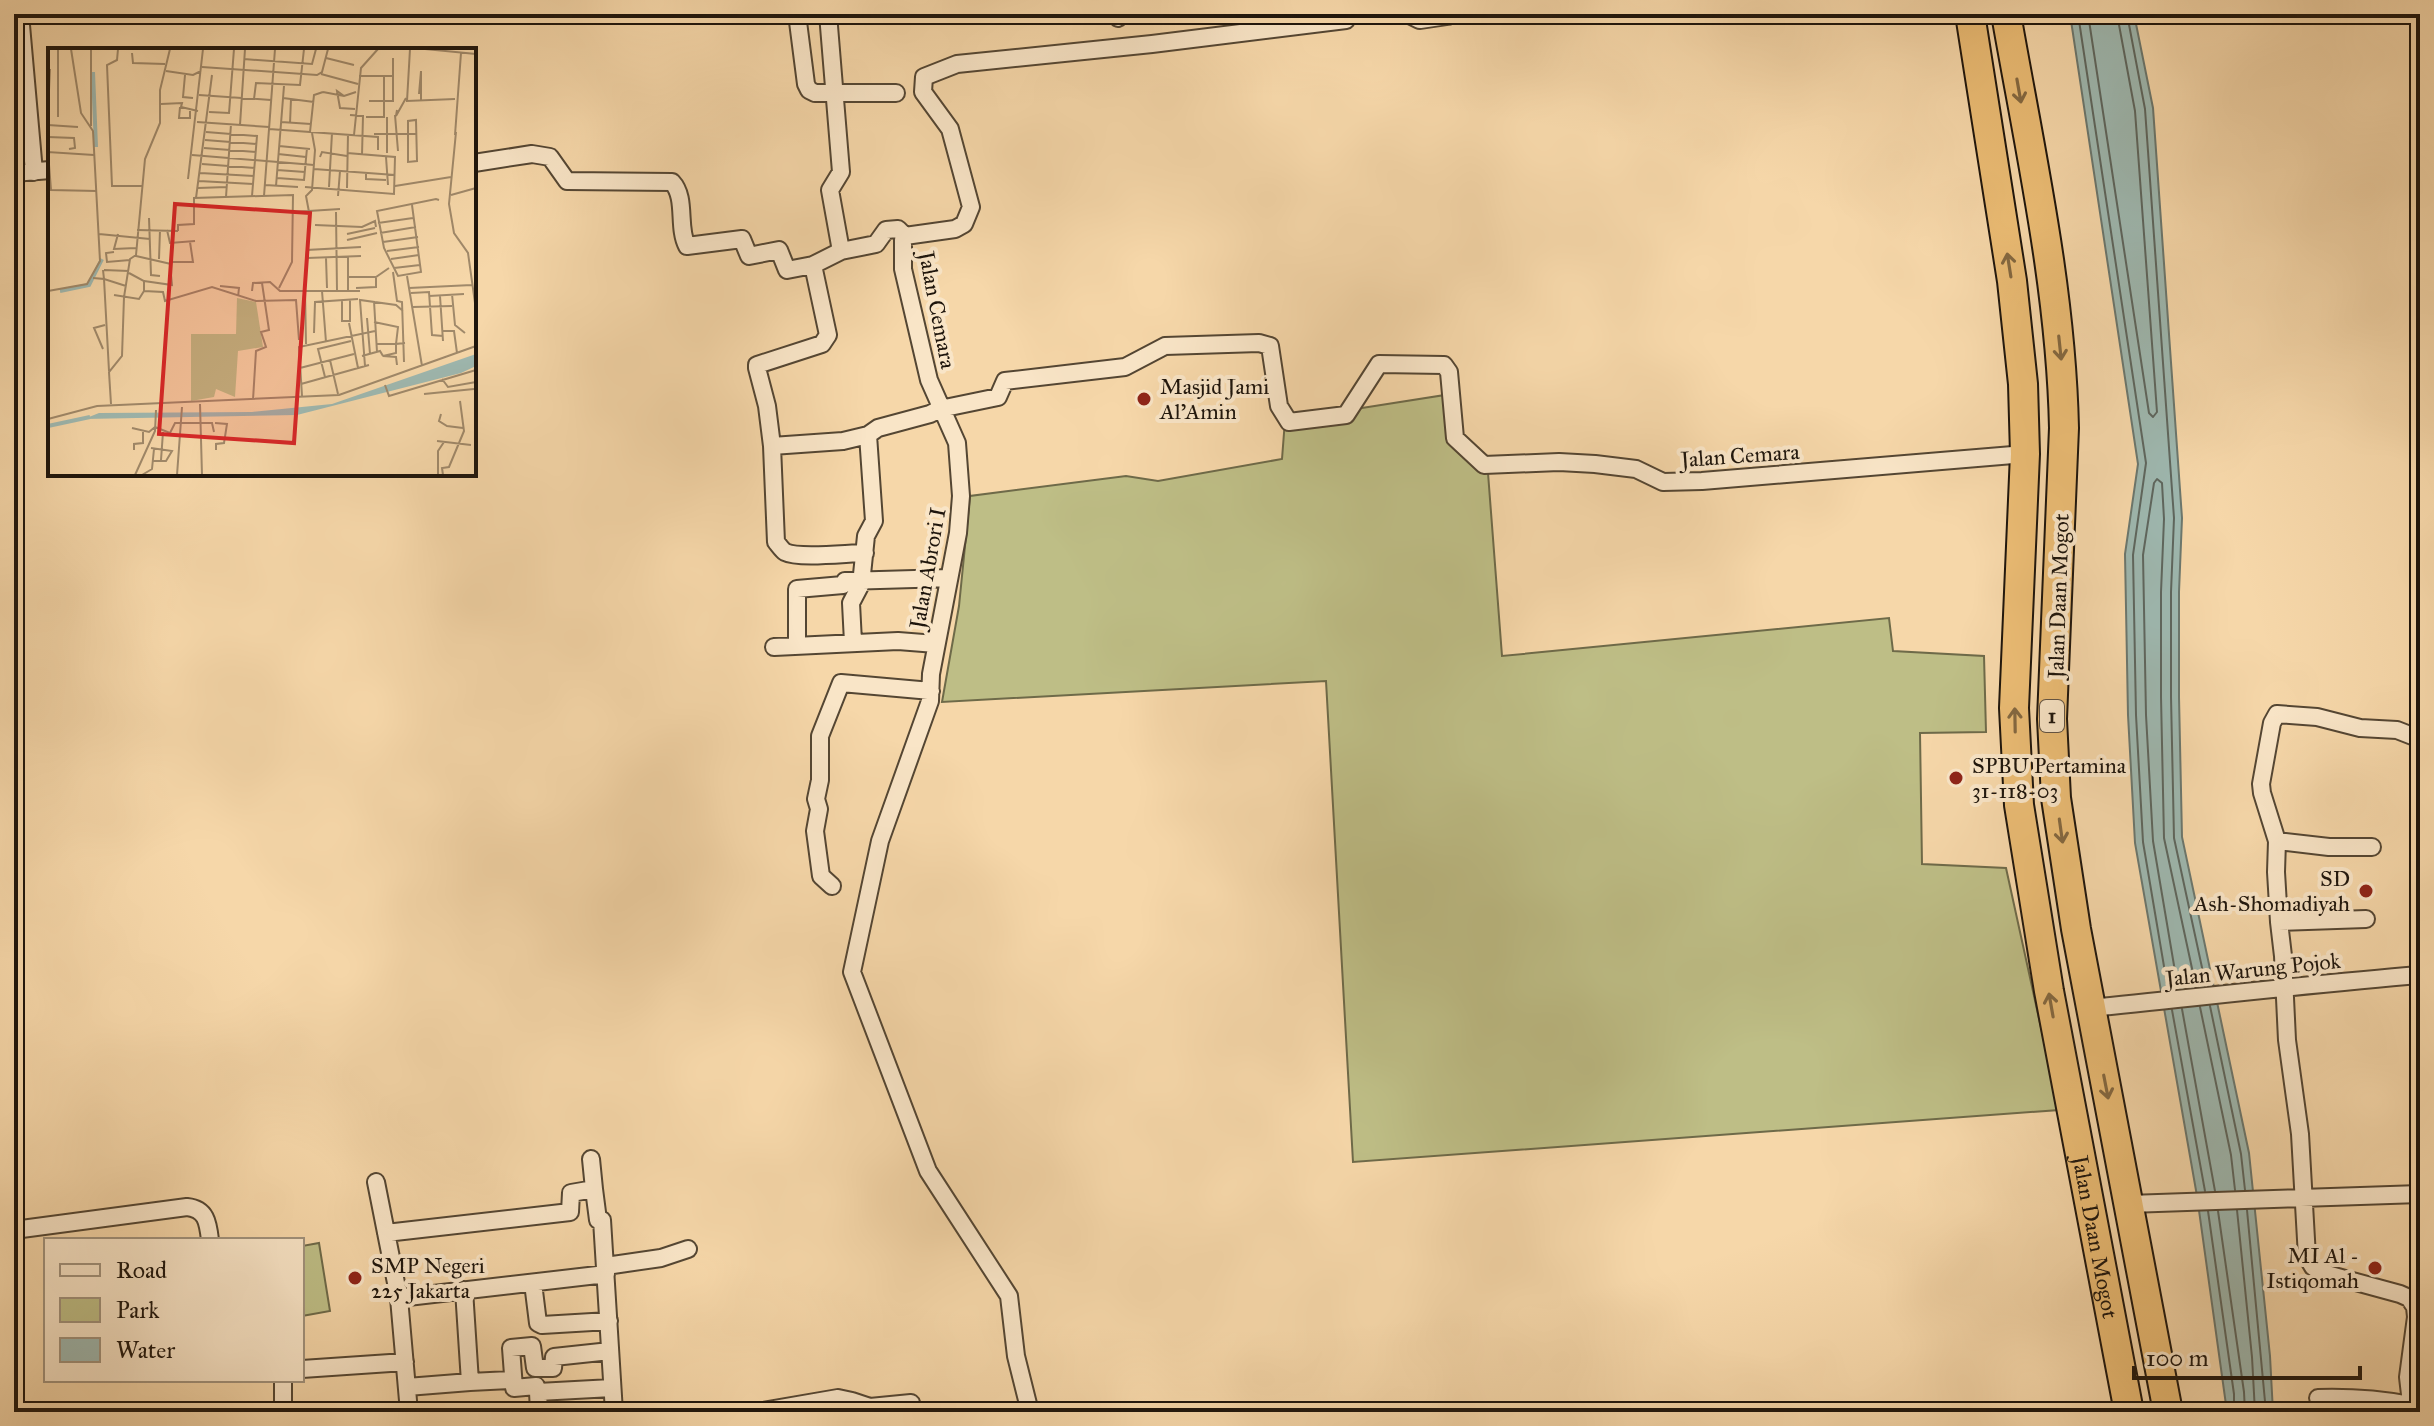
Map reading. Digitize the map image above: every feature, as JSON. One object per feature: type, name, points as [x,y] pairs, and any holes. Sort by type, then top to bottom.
[{"type":"highway","name":"Jalan Daan Mogot","points":[[1970,14],[2019,332],[2023,384],[2025,454],[2015,755],[2025,849],[2066,1085],[2129,1412]]},
{"type":"highway","name":"Jalan Daan Mogot","points":[[2006,14],[2060,342],[2064,428],[2052,719],[2056,798],[2091,1008],[2139,1204],[2168,1412]]},
{"type":"highway","points":[[2022,547],[2025,555],[2040,564],[2056,557],[2060,549]]},
{"type":"highway","points":[[2018,612],[2023,605],[2040,600],[2048,603],[2057,617]]},
{"type":"street","points":[[14,173],[42,171],[20,14]]},
{"type":"street","points":[[797,14],[809,90],[815,93],[896,93]]},
{"type":"street","points":[[828,14],[841,172],[830,190],[841,251]]},
{"type":"street","points":[[1412,14],[1420,18],[1447,14]]},
{"type":"street","name":"Jalan Cemara","points":[[1346,20],[957,64],[924,77],[923,92],[950,129],[971,207],[964,224],[955,229],[905,236],[903,240],[903,269],[929,380],[940,409],[998,397],[1005,381],[1012,379],[1125,367],[1165,346],[1259,343],[1270,346],[1279,406],[1289,422],[1346,415],[1379,364],[1439,364],[1447,367],[1455,438],[1484,465],[1595,464],[1636,469],[1663,482],[2025,454]]},
{"type":"street","points":[[476,163],[532,154],[550,157],[567,181],[672,182],[678,188],[687,246],[742,239],[749,256],[779,250],[787,270],[813,265],[841,251],[876,244],[886,230],[898,229],[905,236]]},
{"type":"street","points":[[813,265],[828,335],[826,340],[757,365],[772,446],[775,536],[785,552],[811,555],[865,553]]},
{"type":"street","points":[[772,446],[843,441],[940,409]]},
{"type":"street","name":"Jalan Abrori I","points":[[940,409],[957,443],[961,496],[958,533],[936,644],[930,701],[880,841],[852,972],[928,1171],[1009,1296],[1016,1356],[1030,1412]]},
{"type":"street","points":[[853,642],[851,603],[862,580],[866,536],[874,521],[868,435]]},
{"type":"street","points":[[797,646],[797,589],[843,585],[845,581],[949,578]]},
{"type":"street","points":[[774,647],[898,641],[936,644]]},
{"type":"street","points":[[832,886],[821,876],[815,831],[819,809],[816,799],[820,780],[821,735],[841,683],[931,690]]},
{"type":"street","points":[[2318,1398],[2388,1400],[2410,1409],[2416,1317],[2415,1307],[2409,1298],[2323,1273],[2313,1267],[2307,1257],[2299,1204],[2300,1134],[2287,1040],[2276,872],[2277,841],[2261,784],[2272,723],[2277,714],[2397,730],[2420,739]]},
{"type":"street","points":[[2277,841],[2329,847],[2372,847]]},
{"type":"street","points":[[2279,922],[2366,919]]},
{"type":"street","name":"Jalan Warung Pojok","points":[[2091,1008],[2420,975]]},
{"type":"street","points":[[591,1159],[598,1220],[602,1220],[614,1412]]},
{"type":"street","points":[[376,1182],[399,1298],[409,1412]]},
{"type":"street","points":[[386,1233],[570,1212],[571,1193],[594,1189]]},
{"type":"street","points":[[2139,1204],[2299,1204],[2420,1194]]},
{"type":"street","points":[[14,1230],[187,1207],[203,1213],[210,1238]]},
{"type":"street","points":[[399,1298],[533,1283],[661,1258],[688,1249]]},
{"type":"street","points":[[533,1283],[537,1319],[542,1325],[609,1321]]},
{"type":"street","points":[[464,1290],[470,1382]]},
{"type":"street","points":[[539,1412],[536,1386],[514,1388],[511,1348],[532,1346],[535,1368],[553,1368],[554,1357],[610,1351]]},
{"type":"street","points":[[304,1369],[405,1362]]},
{"type":"street","points":[[407,1387],[512,1380]]},
{"type":"street","points":[[283,1382],[283,1412]]},
{"type":"street","points":[[538,1392],[612,1388]]},
{"type":"street","points":[[757,1412],[838,1398],[852,1406],[911,1403],[913,1412]]},
{"type":"green space","points":[[1445,395],[1453,443],[1488,473],[1502,656],[1889,618],[1893,651],[1984,656],[1986,732],[1920,733],[1922,864],[2006,868],[2059,1110],[1353,1162],[1326,681],[942,702],[959,606],[970,496],[1126,476],[1158,481],[1282,459],[1285,420]]},
{"type":"green space","points":[[319,1243],[330,1311],[304,1316],[304,1246]]},
{"type":"water","points":[[2070,14],[2134,14],[2153,108],[2182,518],[2179,697],[2182,837],[2249,1153],[2273,1412],[2227,1412],[2197,1196],[2135,843],[2128,715],[2125,554],[2138,464]]},
{"type":"place","name":"Masjid Jami Al'Amin","points":[[1144,399]]},
{"type":"place","name":"SPBU Pertamina 31-118-03","points":[[1956,778]]},
{"type":"place","name":"SD Ash-Shomadiyah","points":[[2366,891]]},
{"type":"place","name":"MI Al - Istiqomah","points":[[2375,1268]]},
{"type":"place","name":"SMP Negeri 225 Jakarta","points":[[355,1278]]}]
